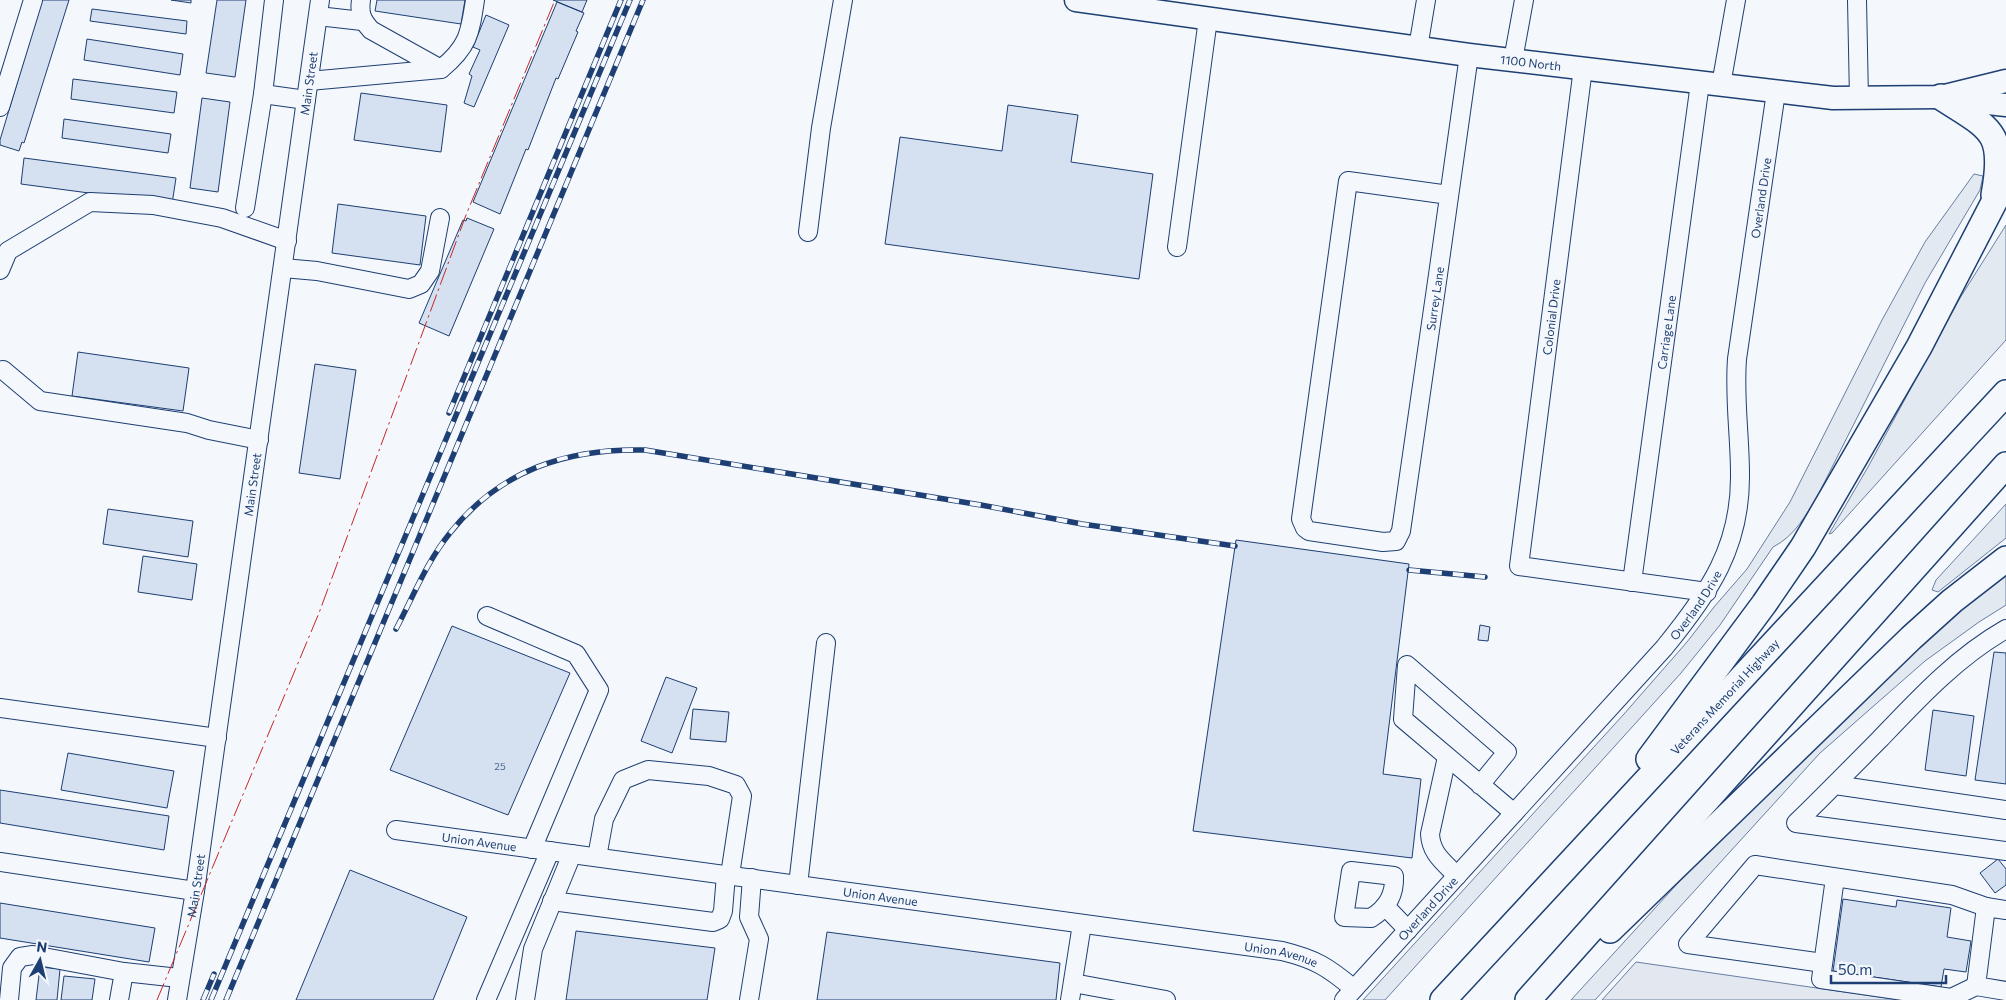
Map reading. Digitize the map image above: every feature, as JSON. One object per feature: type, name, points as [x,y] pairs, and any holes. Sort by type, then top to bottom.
[{"type":"highway","points":[[1941,97],[1976,118],[1998,143],[2001,157],[1998,202]]},
{"type":"highway","points":[[1595,837],[1639,773],[1764,604],[1803,547],[1919,346],[1998,202],[2006,179]]},
{"type":"highway","name":"Veterans Memorial Highway","points":[[1443,1000],[2006,393]]},
{"type":"highway","points":[[1528,1000],[2006,466]]},
{"type":"highway","points":[[1538,1000],[1917,632],[1952,601],[2006,559]]},
{"type":"main road","name":"1100 North","points":[[1076,0],[1122,6],[1154,5],[1208,19],[1469,55],[1776,92],[1859,99],[1941,97],[2006,105]]},
{"type":"main road","name":"1100 North","points":[[1941,97],[2006,81]]},
{"type":"street","points":[[0,107],[33,0]]},
{"type":"street","points":[[245,208],[263,94],[274,0]]},
{"type":"street","points":[[360,0],[359,9],[362,21]]},
{"type":"street","points":[[309,82],[441,70],[458,56],[470,31],[475,0]]},
{"type":"street","points":[[808,232],[821,128],[843,0]]},
{"type":"street","points":[[1418,48],[1426,0]]},
{"type":"street","points":[[1513,60],[1524,0]]},
{"type":"street","name":"Carriage Lane","points":[[1632,582],[1711,84],[1736,0]]},
{"type":"street","points":[[1857,0],[1859,99]]},
{"type":"street","points":[[319,8],[362,21],[371,30],[441,70]]},
{"type":"street","name":"Main Street","points":[[176,1000],[195,891],[319,8]]},
{"type":"street","points":[[1177,247],[1208,19]]},
{"type":"street","name":"Surrey Lane","points":[[1449,195],[1348,181],[1301,519],[1304,528],[1316,533],[1383,542],[1396,541],[1401,531],[1449,195],[1469,55]]},
{"type":"street","name":"Colonial Drive","points":[[1583,68],[1519,566],[1632,582]]},
{"type":"street","name":"Overland Drive","points":[[1349,995],[1664,648],[1707,592],[1727,553],[1738,514],[1740,473],[1736,393],[1737,359],[1776,92]]},
{"type":"street","points":[[263,94],[306,100]]},
{"type":"street","points":[[0,270],[8,251],[90,202],[153,205],[214,216],[287,241]]},
{"type":"street","points":[[283,268],[317,270],[409,289],[420,284],[430,271],[440,218]]},
{"type":"street","points":[[3,370],[40,401],[187,423],[209,430],[258,440]]},
{"type":"street","points":[[1632,582],[1707,592]]},
{"type":"street","points":[[486,1000],[598,690],[576,654],[488,616]]},
{"type":"street","points":[[2002,634],[1983,642],[1932,684],[1836,785],[1796,823],[2006,851]]},
{"type":"street","points":[[798,885],[826,643]]},
{"type":"street","points":[[1480,785],[1507,752],[1407,665],[1403,719],[1480,785],[1514,813]]},
{"type":"street","points":[[0,708],[217,738]]},
{"type":"street","points":[[1448,757],[1430,834],[1431,846],[1458,876]]},
{"type":"street","points":[[552,901],[713,922],[720,919],[723,911],[742,796],[736,785],[709,776],[648,770],[623,780],[604,819],[597,857]]},
{"type":"street","points":[[1836,785],[2006,810]]},
{"type":"street","name":"Union Avenue","points":[[396,830],[1291,953],[1317,962],[1332,971],[1349,995]]},
{"type":"street","points":[[525,1000],[532,949],[572,854]]},
{"type":"street","points":[[0,862],[195,891]]},
{"type":"street","points":[[1823,964],[1688,944],[1754,865],[1952,895],[1986,907],[2006,910]]},
{"type":"street","points":[[749,1000],[759,939],[749,917],[752,878]]},
{"type":"street","points":[[1835,878],[1820,979],[1951,998],[1976,986],[2006,991]]},
{"type":"street","points":[[1385,906],[1408,930]]},
{"type":"street","points":[[1976,986],[1986,907]]},
{"type":"street","points":[[1082,924],[1072,992],[1166,1000]]},
{"type":"street","points":[[9,1000],[12,968],[20,958],[33,956],[124,972],[181,973]]},
{"type":"street","points":[[119,1000],[124,972]]},
{"type":"street","name":"Main Street","points":[[181,973],[186,980],[183,1000]]},
{"type":"shaded area","points":[[1974,174],[1983,176],[1980,190],[1925,283],[1818,495],[1794,531],[1773,547],[1720,625],[1681,673],[1385,1000],[1363,1000],[1624,714],[1747,569],[1790,502],[1882,320],[1925,242]]},
{"type":"shaded area","points":[[2006,225],[2006,340],[1832,533],[1829,534],[1868,467],[1960,298]]},
{"type":"shaded area","points":[[2006,504],[2006,538],[1938,592],[1932,590],[1936,580]]},
{"type":"shaded area","points":[[2006,576],[2006,605],[1925,661],[1820,753],[1595,1000],[1571,1000],[1678,883],[1934,631],[1969,601]]},
{"type":"shaded area","points":[[1636,962],[1900,1000],[1602,1000]]},
{"type":"building","points":[[42,0],[69,0],[24,143],[22,142],[19,151],[0,145],[0,140]]},
{"type":"building","points":[[171,0],[191,0],[191,3]]},
{"type":"building","points":[[217,0],[246,0],[235,77],[206,73]]},
{"type":"building","points":[[377,0],[465,0],[461,24],[375,11]]},
{"type":"building","points":[[553,0],[587,0],[582,12]]},
{"type":"building","points":[[557,2],[584,13],[576,31],[578,32],[558,79],[556,78],[528,150],[526,149],[500,214],[473,202]]},
{"type":"building","points":[[92,9],[187,21],[186,34],[90,21]]},
{"type":"building","points":[[486,15],[509,25],[474,107],[464,103],[472,76],[469,74],[480,50],[473,47]]},
{"type":"building","points":[[87,39],[183,54],[180,75],[84,60]]},
{"type":"building","points":[[73,79],[177,92],[174,113],[71,99]]},
{"type":"building","points":[[361,93],[447,105],[441,152],[354,140]]},
{"type":"building","points":[[202,98],[230,102],[218,192],[190,188]]},
{"type":"building","points":[[1008,105],[1078,115],[1071,162],[1153,174],[1139,279],[885,244],[900,137],[1002,151]]},
{"type":"building","points":[[64,119],[171,134],[168,153],[62,138]]},
{"type":"building","points":[[24,158],[176,178],[172,204],[21,184]]},
{"type":"building","points":[[338,204],[426,216],[420,265],[332,253]]},
{"type":"building","points":[[467,218],[494,229],[449,336],[419,323],[463,220],[466,221]]},
{"type":"building","points":[[78,352],[189,368],[183,411],[72,396]]},
{"type":"building","points":[[315,364],[356,370],[340,479],[299,473]]},
{"type":"building","points":[[108,509],[193,521],[188,557],[103,544]]},
{"type":"building","points":[[1236,540],[1409,564],[1383,774],[1421,779],[1412,858],[1193,831]]},
{"type":"building","points":[[143,556],[197,564],[192,600],[138,592]]},
{"type":"building","points":[[1480,625],[1490,627],[1488,641],[1478,640]]},
{"type":"building","points":[[452,626],[570,673],[508,815],[390,770]]},
{"type":"building","points":[[1994,652],[2006,653],[2006,784],[1975,780]]},
{"type":"building","points":[[666,677],[697,688],[672,753],[641,741]]},
{"type":"building","points":[[693,709],[729,712],[726,742],[690,739]]},
{"type":"building","points":[[1933,710],[1974,716],[1966,776],[1925,770]]},
{"type":"building","points":[[68,753],[174,771],[167,808],[61,790]]},
{"type":"building","points":[[0,790],[169,816],[164,850],[0,823]]},
{"type":"building","points":[[1998,859],[2006,869],[2006,885],[1995,893],[1980,873]]},
{"type":"building","points":[[350,870],[467,917],[433,1000],[296,1000]]},
{"type":"building","points":[[1843,899],[1896,907],[1897,900],[1951,908],[1947,937],[1971,941],[1966,972],[1944,969],[1941,987],[1833,971]]},
{"type":"building","points":[[0,903],[155,928],[149,962],[0,938]]},
{"type":"building","points":[[576,931],[715,948],[707,1000],[566,1000]]},
{"type":"building","points":[[827,932],[1060,963],[1056,1000],[817,1000]]},
{"type":"building","points":[[40,967],[60,969],[57,1000],[36,1000]]},
{"type":"building","points":[[64,976],[95,979],[92,1000],[61,1000]]},
{"type":"railway","points":[[449,413],[621,0]]},
{"type":"railway","points":[[211,1000],[630,0]]},
{"type":"railway","points":[[226,1000],[643,0]]},
{"type":"railway","points":[[396,629],[427,567],[442,544],[470,511],[491,493],[537,467],[589,453],[616,450],[645,450],[981,505],[1082,524],[1235,546]]},
{"type":"railway","points":[[1409,570],[1485,577]]},
{"type":"railway","points":[[203,1000],[214,974]]},
{"type":"power","points":[[157,1000],[319,613],[466,215],[555,0]]}]
